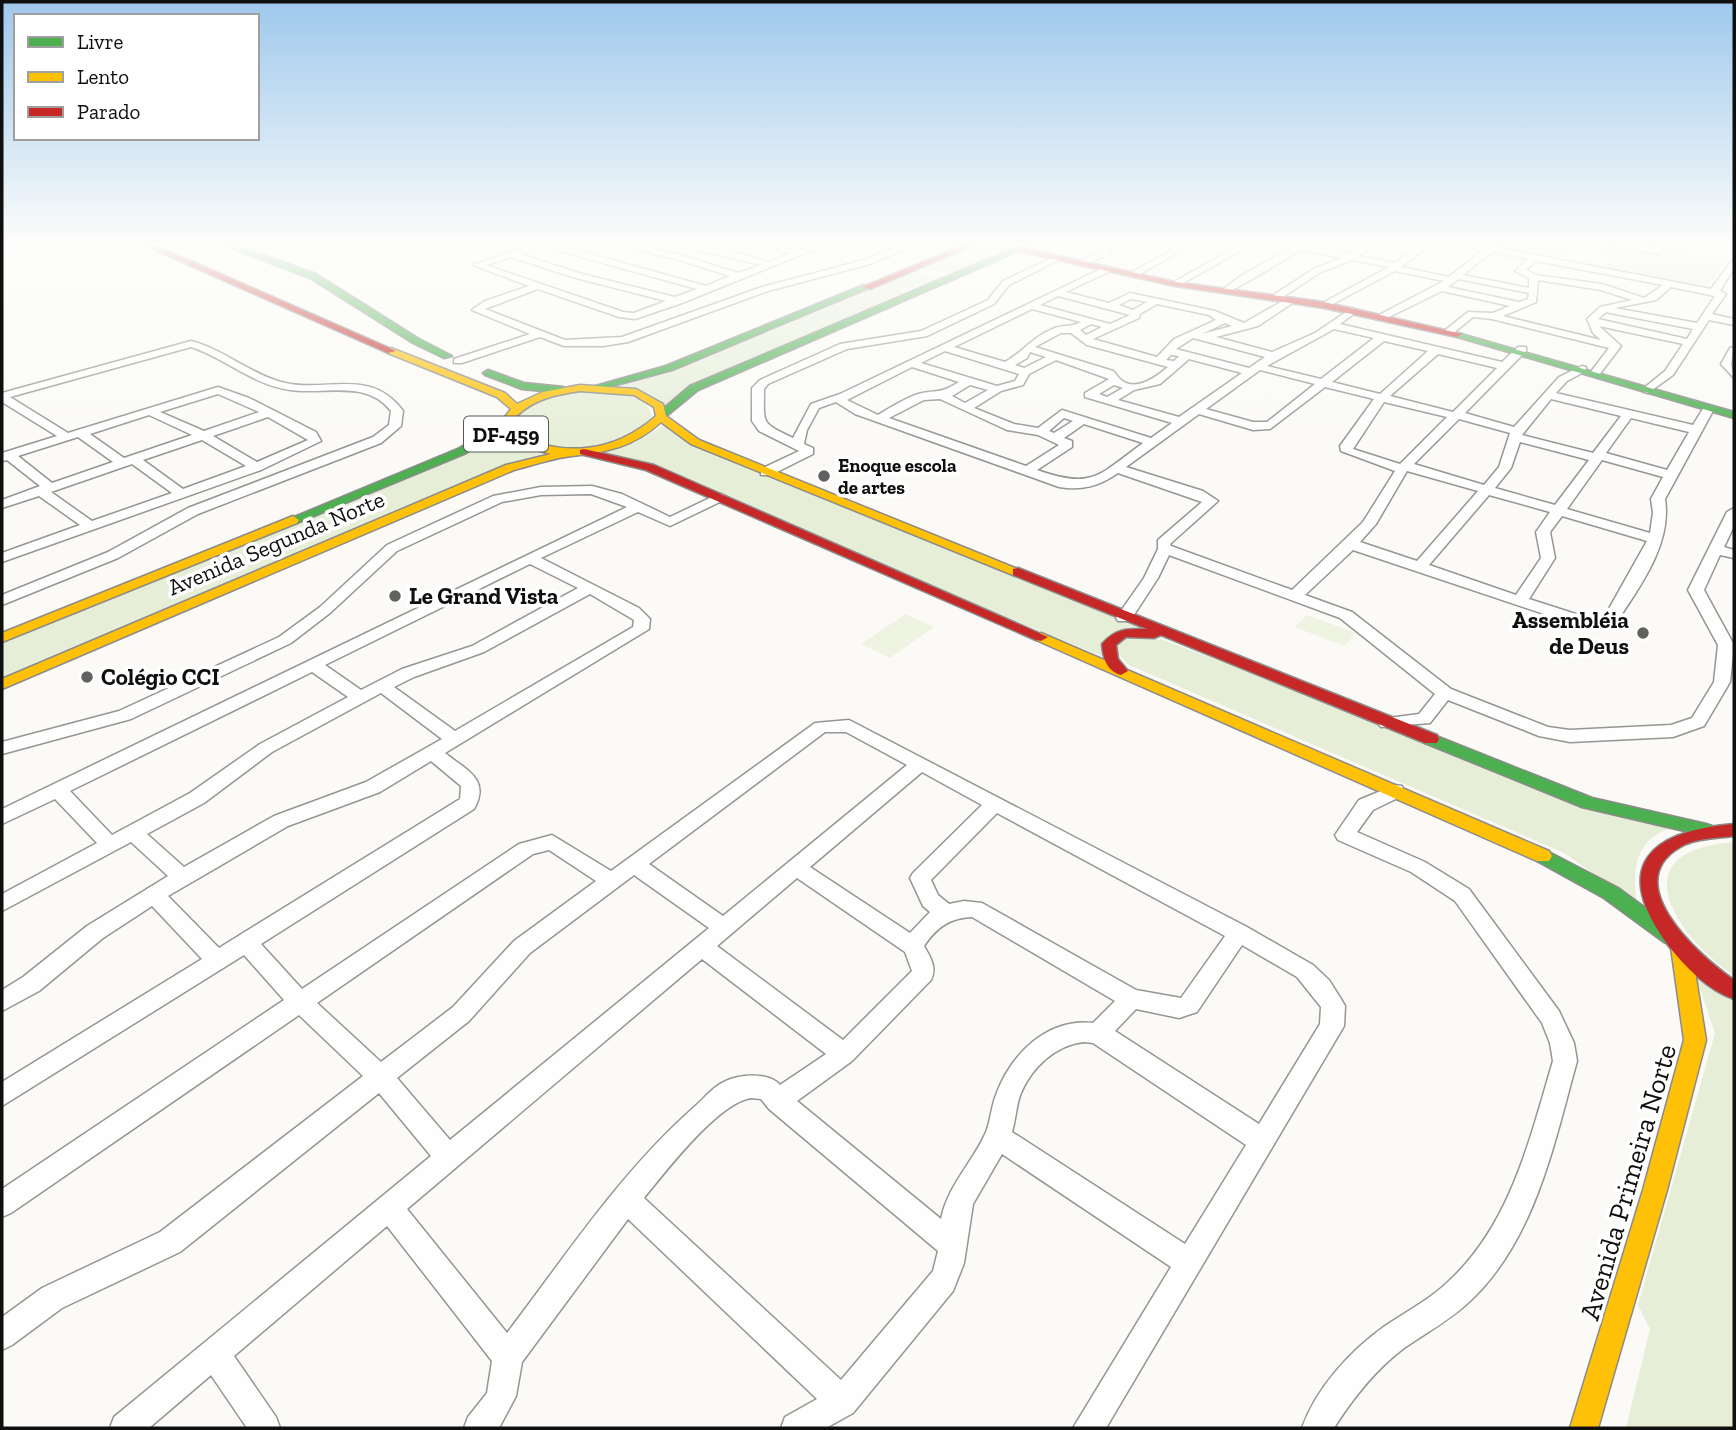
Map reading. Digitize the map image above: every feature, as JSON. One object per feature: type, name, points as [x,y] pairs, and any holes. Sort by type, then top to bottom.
[{"type":"main road","name":"DF-459","points":[[296,310],[501,395],[516,408]]},
{"type":"main road","name":"DF-459","points":[[366,310],[416,341],[458,362],[522,386],[563,390],[597,387],[643,395],[659,406],[661,416],[655,426],[635,440],[578,452],[529,448],[515,442],[506,434],[504,425],[516,408],[563,390]]},
{"type":"main road","points":[[597,387],[669,368],[812,310]]},
{"type":"main road","points":[[878,310],[694,388],[661,416],[685,437],[766,472],[1588,803],[1720,830]]},
{"type":"main road","points":[[1346,310],[1522,349],[1734,415]]},
{"type":"main road","name":"Avenida Segunda Norte","points":[[2,638],[462,452],[504,425]]},
{"type":"main road","points":[[578,452],[634,461],[1555,861],[1611,893],[1676,942],[1734,991]]},
{"type":"main road","name":"Avenida Segunda Norte","points":[[2,684],[510,467],[578,452]]},
{"type":"main road","points":[[1121,671],[1111,660],[1108,650],[1113,639],[1132,632],[1167,635]]},
{"type":"main road","points":[[1676,942],[1652,904],[1647,875],[1656,852],[1669,841],[1720,830],[1734,821]]},
{"type":"main road","name":"Avenida Primeira Norte","points":[[1587,1424],[1696,1040],[1676,942]]},
{"type":"street","points":[[477,310],[564,343],[624,340],[708,310]]},
{"type":"street","points":[[608,310],[629,316],[650,310]]},
{"type":"street","points":[[766,472],[809,451],[766,431],[758,421],[758,388],[764,382],[844,346],[923,334],[975,310]]},
{"type":"street","points":[[797,447],[801,430],[815,406],[844,396],[1023,310]]},
{"type":"street","points":[[1046,310],[1111,327]]},
{"type":"street","points":[[1123,310],[1134,313],[1141,310]]},
{"type":"street","points":[[1195,310],[1212,313],[1244,326]]},
{"type":"street","points":[[1206,338],[1222,331],[1254,324],[1271,310]]},
{"type":"street","points":[[1382,317],[1397,310]]},
{"type":"street","points":[[1494,316],[1508,310]]},
{"type":"street","points":[[1591,321],[1603,310]]},
{"type":"street","points":[[1608,310],[1700,327]]},
{"type":"street","points":[[1648,390],[1669,373],[1711,310]]},
{"type":"street","points":[[844,396],[841,399],[843,405],[878,419],[1075,485],[1094,483],[1273,356],[1334,326],[1352,311]]},
{"type":"street","points":[[1085,339],[1131,320],[1136,316],[1134,313]]},
{"type":"street","points":[[1448,332],[1471,314],[1494,316],[1509,322],[1616,346]]},
{"type":"street","points":[[1706,316],[1734,322]]},
{"type":"street","points":[[1159,361],[1178,341],[1224,320]]},
{"type":"street","points":[[1006,366],[1023,356],[1026,348],[1059,330],[1073,330],[1090,321]]},
{"type":"street","points":[[1591,321],[1688,342]]},
{"type":"street","points":[[1591,321],[1598,333],[1616,346]]},
{"type":"street","points":[[1334,326],[1504,366]]},
{"type":"street","points":[[1073,330],[1085,339],[1175,365]]},
{"type":"street","points":[[458,362],[540,334]]},
{"type":"street","points":[[1192,335],[1273,356]]},
{"type":"street","points":[[1197,410],[1253,426],[1265,426],[1326,383],[1382,337]]},
{"type":"street","points":[[2,396],[180,345],[194,345],[278,385],[342,387],[377,395],[396,408],[395,426],[361,446],[193,511],[104,559],[2,600]]},
{"type":"street","points":[[1421,566],[1489,491],[1510,459],[1516,434],[1563,379],[1589,371],[1616,346]]},
{"type":"street","points":[[946,348],[1025,372]]},
{"type":"street","points":[[1026,348],[1109,373],[1115,378],[1113,381]]},
{"type":"street","points":[[1295,596],[1369,524],[1404,467],[1522,349]]},
{"type":"street","points":[[1436,350],[1383,397],[1345,449],[1363,458],[1404,467],[1656,539]]},
{"type":"street","points":[[1734,350],[1726,364],[1734,375]]},
{"type":"street","points":[[1169,351],[1326,383],[1456,415],[1598,457],[1671,475]]},
{"type":"street","points":[[1041,432],[1081,400],[1113,381],[1132,387],[1143,387],[1173,370],[1187,355]]},
{"type":"street","points":[[965,408],[996,389],[1019,383],[1025,372],[1055,356]]},
{"type":"street","points":[[912,364],[996,389]]},
{"type":"street","points":[[878,419],[924,395],[946,395],[968,381]]},
{"type":"street","points":[[1109,400],[1132,387]]},
{"type":"street","points":[[2,558],[256,467],[315,441],[312,435],[218,390],[5,456]]},
{"type":"street","points":[[946,395],[965,408],[1000,424],[1041,432],[1068,444],[1028,471]]},
{"type":"street","points":[[1549,395],[1697,430]]},
{"type":"street","points":[[2,396],[65,436]]},
{"type":"street","points":[[1081,400],[1109,400],[1179,421]]},
{"type":"street","points":[[1351,544],[1580,621],[1605,621],[1612,617],[1656,539],[1663,518],[1658,499],[1708,409]]},
{"type":"street","points":[[147,410],[203,435],[256,467]]},
{"type":"street","points":[[2,504],[268,413]]},
{"type":"street","points":[[1062,414],[1151,442]]},
{"type":"street","points":[[1521,599],[1548,558],[1544,531],[1628,414]]},
{"type":"street","points":[[1057,438],[1082,420]]},
{"type":"street","points":[[79,432],[182,494]]},
{"type":"street","points":[[5,456],[90,526]]},
{"type":"street","points":[[1115,468],[1198,494],[1211,501],[1163,543],[1165,549],[1151,579],[1124,618]]},
{"type":"street","points":[[2,748],[125,715],[285,640],[325,610],[392,548],[498,499],[541,491],[592,490],[639,506],[670,522],[721,498]]},
{"type":"street","points":[[2,817],[639,506]]},
{"type":"street","points":[[1165,549],[1353,618],[1445,693],[1519,723],[1570,736],[1673,731],[1698,722],[1722,682],[1726,645],[1721,631],[1696,590],[1734,512]]},
{"type":"street","points":[[1714,549],[1734,554]]},
{"type":"street","points":[[2,1002],[31,984],[96,932],[153,894],[281,821],[373,787],[644,625],[640,615],[530,558]]},
{"type":"street","points":[[2,903],[197,798],[266,748],[360,697],[408,673],[478,649],[588,589]]},
{"type":"street","points":[[312,664],[360,697]]},
{"type":"street","points":[[382,686],[454,739]]},
{"type":"street","points":[[1387,723],[1424,719],[1445,693]]},
{"type":"street","points":[[1424,719],[1434,742]]},
{"type":"street","points":[[2,1335],[52,1298],[170,1242],[461,1014],[522,947],[821,727],[849,726],[1239,933],[1305,971],[1321,987],[1333,1006],[1332,1026],[1089,1428]]},
{"type":"street","points":[[2,1095],[467,804],[472,795],[470,783],[433,753]]},
{"type":"street","points":[[125,1428],[920,764]]},
{"type":"street","points":[[1366,778],[1366,805]]},
{"type":"street","points":[[58,790],[110,845]]},
{"type":"street","points":[[1317,1428],[1338,1391],[1383,1347],[1461,1290],[1492,1253],[1517,1212],[1565,1061],[1562,1043],[1551,1018],[1462,895],[1418,867],[1345,835],[1366,805],[1395,791]]},
{"type":"street","points":[[946,914],[930,900],[920,878],[994,804]]},
{"type":"street","points":[[134,833],[182,877]]},
{"type":"street","points":[[2,1205],[526,849],[552,842],[611,881]]},
{"type":"street","points":[[634,864],[723,927]]},
{"type":"street","points":[[778,1101],[844,1054],[923,974],[922,961],[912,946],[797,868]]},
{"type":"street","points":[[153,894],[218,961]]},
{"type":"street","points":[[912,946],[926,924],[961,909],[975,909],[1131,999],[1179,1008],[1189,1005],[1239,933]]},
{"type":"street","points":[[245,941],[300,1002],[382,1078],[449,1158]]},
{"type":"street","points":[[700,946],[844,1054]]},
{"type":"street","points":[[1098,1032],[1131,999]]},
{"type":"street","points":[[796,1428],[842,1402],[943,1281],[953,1260],[956,1214],[969,1183],[998,1137],[1011,1087],[1034,1055],[1066,1032],[1081,1029],[1098,1032],[1261,1140]]},
{"type":"street","points":[[479,1428],[498,1409],[505,1383],[507,1357],[626,1199],[677,1139],[731,1090],[751,1087],[768,1089],[778,1101],[953,1246]]},
{"type":"street","points":[[998,1137],[1189,1263]]},
{"type":"street","points":[[626,1199],[842,1402]]},
{"type":"street","points":[[390,1208],[507,1357]]},
{"type":"street","points":[[215,1354],[265,1428]]},
{"type":"green space","points":[[813,310],[873,310],[666,406],[639,389],[621,385]]},
{"type":"green space","points":[[584,391],[633,396],[642,400],[652,416],[644,426],[620,441],[590,448],[547,447],[517,435],[513,425],[525,409],[543,400]]},
{"type":"green space","points":[[664,425],[1143,629],[1107,658],[599,453],[634,443]]},
{"type":"green space","points":[[497,432],[543,455],[498,468],[2,679],[2,642]]},
{"type":"green space","points":[[906,614],[934,627],[890,658],[861,644]]},
{"type":"green space","points":[[1307,615],[1356,633],[1344,646],[1295,627]]},
{"type":"green space","points":[[1133,636],[1163,640],[1671,828],[1649,840],[1638,858],[1635,880],[1637,905],[1564,853],[1129,665],[1116,652],[1120,642]]},
{"type":"green space","points":[[1734,842],[1734,976],[1712,959],[1677,918],[1668,897],[1668,877],[1677,861],[1699,849]]},
{"type":"green space","points":[[1696,977],[1734,1001],[1734,1428],[1626,1428],[1650,1329],[1638,1305],[1715,1033]]},
{"type":"traffic: fast","points":[[366,310],[416,341],[447,356]]},
{"type":"traffic: fast","points":[[597,387],[669,368],[811,310]]},
{"type":"traffic: fast","points":[[661,415],[694,388],[877,310]]},
{"type":"traffic: fast","points":[[1457,334],[1734,415]]},
{"type":"traffic: fast","points":[[488,373],[522,386],[563,390]]},
{"type":"traffic: fast","points":[[293,520],[462,451],[504,425]]},
{"type":"traffic: fast","points":[[1431,739],[1588,803],[1706,830]]},
{"type":"traffic: fast","points":[[1543,856],[1611,893],[1671,937]]},
{"type":"traffic: slow","points":[[391,351],[501,395],[516,408]]},
{"type":"traffic: slow","points":[[580,388],[636,392],[659,406],[661,417],[627,442],[608,449],[587,452],[545,450],[506,434],[504,425],[518,408],[527,402],[547,394],[580,388]]},
{"type":"traffic: slow","points":[[661,417],[695,442],[1018,572]]},
{"type":"traffic: slow","points":[[2,684],[510,467],[571,453]]},
{"type":"traffic: slow","points":[[2,638],[293,520]]},
{"type":"traffic: slow","points":[[1041,637],[1543,856]]},
{"type":"traffic: slow","points":[[1584,1428],[1655,1190],[1695,1040],[1681,947]]},
{"type":"traffic: jam","points":[[296,310],[391,351]]},
{"type":"traffic: jam","points":[[1346,310],[1457,334]]},
{"type":"traffic: jam","points":[[584,452],[650,467],[1041,637]]},
{"type":"traffic: jam","points":[[1018,572],[1431,739]]},
{"type":"traffic: jam","points":[[1121,671],[1111,660],[1109,644],[1123,633],[1154,634]]},
{"type":"traffic: jam","points":[[1734,830],[1681,839],[1664,849],[1653,863],[1649,880],[1652,900],[1662,922],[1680,946],[1699,965],[1734,991]]},
{"type":"place","name":"Enoque escola de artes","points":[[824,476]]},
{"type":"place","name":"Le Grand Vista","points":[[395,596]]},
{"type":"place","name":"Assembléia de Deus","points":[[1643,633]]},
{"type":"place","name":"Colégio CCI","points":[[87,677]]}]
